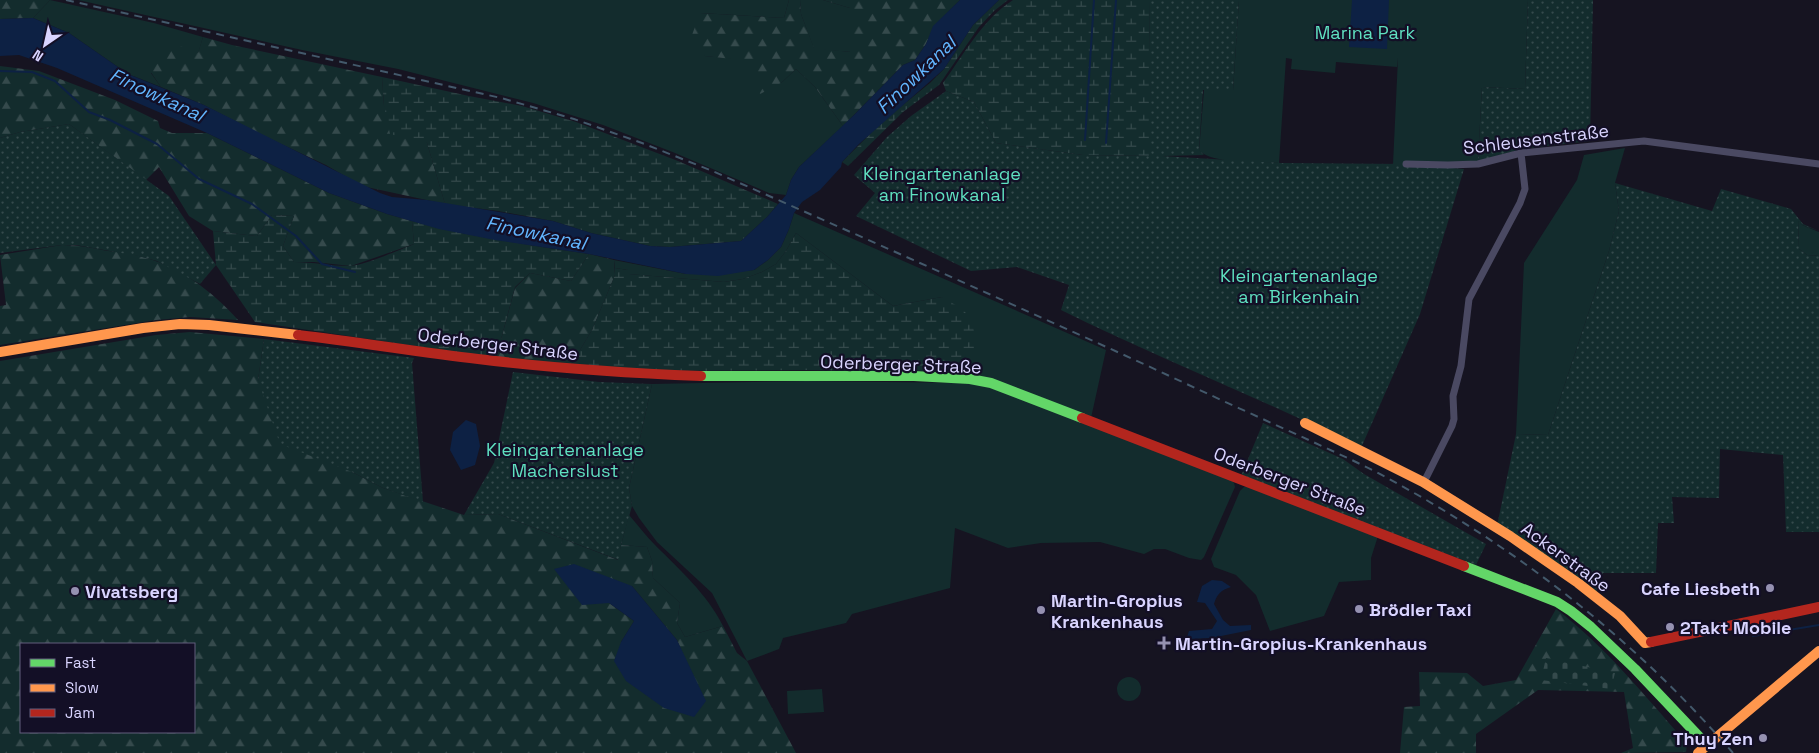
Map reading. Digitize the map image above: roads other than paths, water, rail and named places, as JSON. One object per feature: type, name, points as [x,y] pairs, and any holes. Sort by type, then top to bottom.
[{"type":"main road","name":"Oderberger Straße","points":[[0,352],[143,328],[180,324],[209,325],[323,338],[477,359],[633,374],[725,377],[914,376],[970,379],[991,383],[1566,606],[1660,692],[1706,745]]},
{"type":"main road","name":"Ackerstraße","points":[[1305,423],[1423,482],[1510,536],[1578,583],[1620,616],[1644,643],[1819,608]]},
{"type":"main road","points":[[1698,753],[1819,651]]},
{"type":"street","name":"Schleusenstraße","points":[[1406,164],[1478,164],[1521,153],[1644,141],[1819,164]]},
{"type":"street","points":[[1426,478],[1454,419],[1453,396],[1461,366],[1469,299],[1525,190],[1521,153]]},
{"type":"water","name":"Finowkanal","points":[[960,0],[999,0],[973,25],[944,69],[859,144],[820,190],[802,202],[794,213],[781,247],[768,260],[754,270],[718,276],[686,274],[589,254],[495,240],[439,229],[387,214],[329,193],[207,133],[57,68],[19,55],[0,56],[0,19],[33,18],[69,33],[128,74],[204,105],[380,193],[392,197],[427,200],[553,221],[591,233],[650,246],[670,247],[741,241],[767,217],[786,195],[791,180],[799,167],[903,65],[915,60],[926,44],[933,26]]},
{"type":"water","points":[[1352,0],[1389,0],[1387,49],[1349,47]]},
{"type":"water","points":[[466,420],[476,424],[480,446],[475,465],[461,470],[450,450],[453,432]]},
{"type":"water","points":[[574,564],[632,586],[677,640],[706,701],[694,717],[664,708],[626,681],[614,661],[621,642],[634,621],[609,603],[582,605],[554,569]]},
{"type":"water","points":[[1212,580],[1222,581],[1231,587],[1220,593],[1214,604],[1223,620],[1230,626],[1251,625],[1251,630],[1211,638],[1188,639],[1189,631],[1212,629],[1217,621],[1205,603],[1197,602],[1202,586]]},
{"type":"waterway","points":[[1085,140],[1094,0]]},
{"type":"waterway","points":[[1106,143],[1116,0]]},
{"type":"waterway","points":[[0,71],[32,72],[55,81],[89,112],[110,120],[157,144],[199,179],[252,204],[296,236],[322,264],[355,272]]},
{"type":"waterway","points":[[1753,636],[1819,625]]},
{"type":"railway","points":[[66,0],[501,98],[574,119],[710,170],[874,242],[1349,459],[1388,478],[1447,512],[1536,572],[1620,639],[1697,713],[1733,753]]},
{"type":"place","name":"Cafe Liesbeth","points":[[1770,588]]},
{"type":"place","name":"Vivatsberg","points":[[75,591]]},
{"type":"place","name":"Brödler Taxi","points":[[1359,609]]},
{"type":"place","name":"Martin-Gropius Krankenhaus","points":[[1041,610]]},
{"type":"place","name":"2Takt Mobile","points":[[1670,627]]},
{"type":"place","name":"Martin-Gropius-Krankenhaus","points":[[1164,643]]},
{"type":"place","name":"Thuy Zen","points":[[1763,738]]},
{"type":"park label","name":"Marina Park","points":[[1365,32]]},
{"type":"park label","name":"Kleingartenanlage am Finowkanal","points":[[942,183]]},
{"type":"park label","name":"Kleingartenanlage am Birkenhain","points":[[1299,285]]},
{"type":"park label","name":"Kleingartenanlage Macherslust","points":[[565,459]]}]
